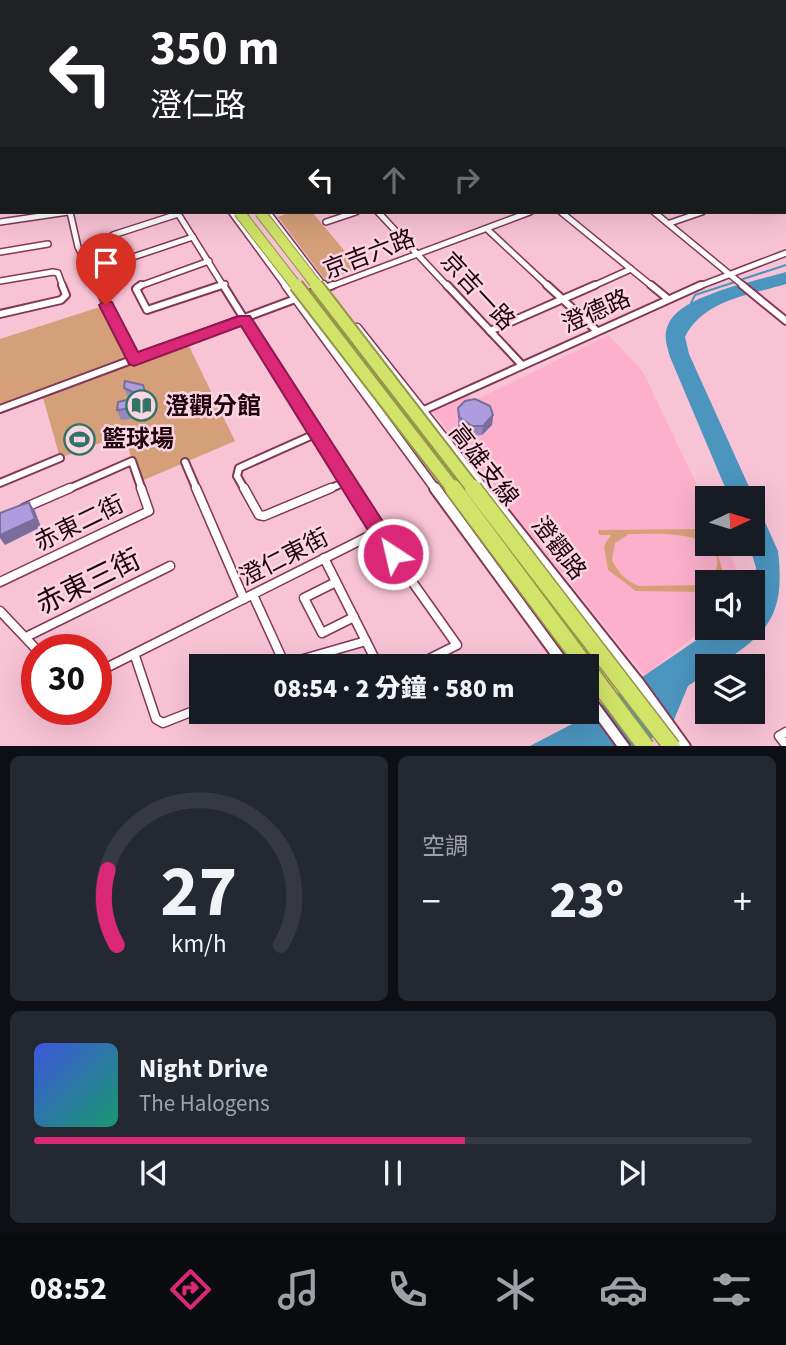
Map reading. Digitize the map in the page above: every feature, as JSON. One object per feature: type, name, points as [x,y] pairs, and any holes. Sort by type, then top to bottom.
[{"type":"highway","name":"高雄支線","points":[[241,214],[526,583],[645,746]]},
{"type":"highway","name":"高雄支線","points":[[262,214],[671,746]]},
{"type":"street","points":[[0,222],[55,214]]},
{"type":"street","points":[[70,214],[78,247],[134,360]]},
{"type":"street","points":[[174,214],[113,235],[109,238],[114,253],[124,260],[193,237]]},
{"type":"street","points":[[178,214],[225,284],[377,532],[457,645],[439,654]]},
{"type":"street","points":[[234,214],[557,654]]},
{"type":"street","name":"澄觀路","points":[[269,214],[638,682],[684,746]]},
{"type":"street","points":[[326,222],[350,214]]},
{"type":"street","name":"京吉一路","points":[[380,214],[522,365]]},
{"type":"street","name":"京吉六路","points":[[0,409],[525,214]]},
{"type":"street","points":[[563,214],[668,299]]},
{"type":"street","points":[[657,214],[786,321]]},
{"type":"street","points":[[670,223],[696,214]]},
{"type":"street","points":[[487,229],[597,331]]},
{"type":"street","points":[[0,252],[48,244]]},
{"type":"street","name":"澄德路","points":[[424,410],[668,299],[728,273],[786,253]]},
{"type":"street","points":[[209,261],[138,286],[136,289],[147,310],[225,284]]},
{"type":"street","points":[[490,331],[631,269]]},
{"type":"street","points":[[0,281],[58,273],[66,295],[61,300],[0,314]]},
{"type":"street","points":[[315,434],[239,468],[237,476],[259,515],[264,516],[345,482]]},
{"type":"street","points":[[0,483],[60,458]]},
{"type":"street","name":"赤東二街","points":[[0,582],[149,511],[132,461],[12,514]]},
{"type":"street","points":[[186,462],[249,597],[279,654]]},
{"type":"street","name":"澄仁東街","points":[[112,666],[377,532]]},
{"type":"street","points":[[324,558],[372,654]]},
{"type":"street","name":"赤東三街","points":[[32,634],[170,566]]},
{"type":"street","points":[[336,582],[304,598],[322,633],[354,617]]},
{"type":"street","points":[[0,611],[23,634]]},
{"type":"street","points":[[322,654],[366,641]]},
{"type":"street","points":[[135,656],[156,719],[163,723],[189,713]]},
{"type":"street","points":[[599,712],[623,746]]},
{"type":"street","points":[[786,732],[779,736],[786,745]]},
{"type":"shaded area","points":[[286,214],[314,214],[359,268],[326,281],[278,217]]},
{"type":"shaded area","points":[[106,305],[134,360],[186,340],[235,441],[139,482],[124,434],[60,458],[42,394],[0,409],[0,339]]},
{"type":"shaded area","points":[[609,335],[643,372],[697,486],[695,486],[695,556],[730,556],[737,570],[695,570],[695,636],[645,676],[432,411],[468,394],[473,401]]},
{"type":"shaded area","points":[[695,529],[695,539],[672,534],[629,534],[615,543],[612,560],[620,573],[639,586],[695,585],[695,592],[636,591],[608,570],[604,546],[611,535],[599,535],[598,530]]},
{"type":"shaded area","points":[[716,556],[718,556],[722,570],[715,570]]},
{"type":"water","points":[[786,272],[786,284],[715,307],[693,325],[685,337],[689,354],[749,486],[725,486],[670,357],[666,341],[668,325],[675,314],[702,297]]},
{"type":"water","points":[[765,522],[778,551],[780,574],[775,608],[765,627],[765,570],[756,568],[752,556],[765,556]]},
{"type":"water","points":[[696,640],[752,640],[734,654],[695,654],[695,681],[688,686],[671,727],[638,746],[530,746],[572,724],[599,724],[599,707]]},
{"type":"building","points":[[125,381],[143,385],[146,395],[133,408],[117,410],[118,402],[131,399],[135,393],[124,388]]},
{"type":"building","points":[[475,399],[490,406],[493,415],[483,426],[472,426],[459,417],[458,408],[465,401]]},
{"type":"building","points":[[29,502],[35,519],[0,535],[0,513]]},
{"type":"waterway","points":[[740,280],[786,265]]},
{"type":"waterway","points":[[691,303],[695,295],[735,282]]},
{"type":"place","name":"澄觀分館","points":[[142,406]]},
{"type":"place","name":"籃球場","points":[[79,439]]},
{"type":"route","points":[[106,305],[134,360],[244,319],[393,554]]}]
